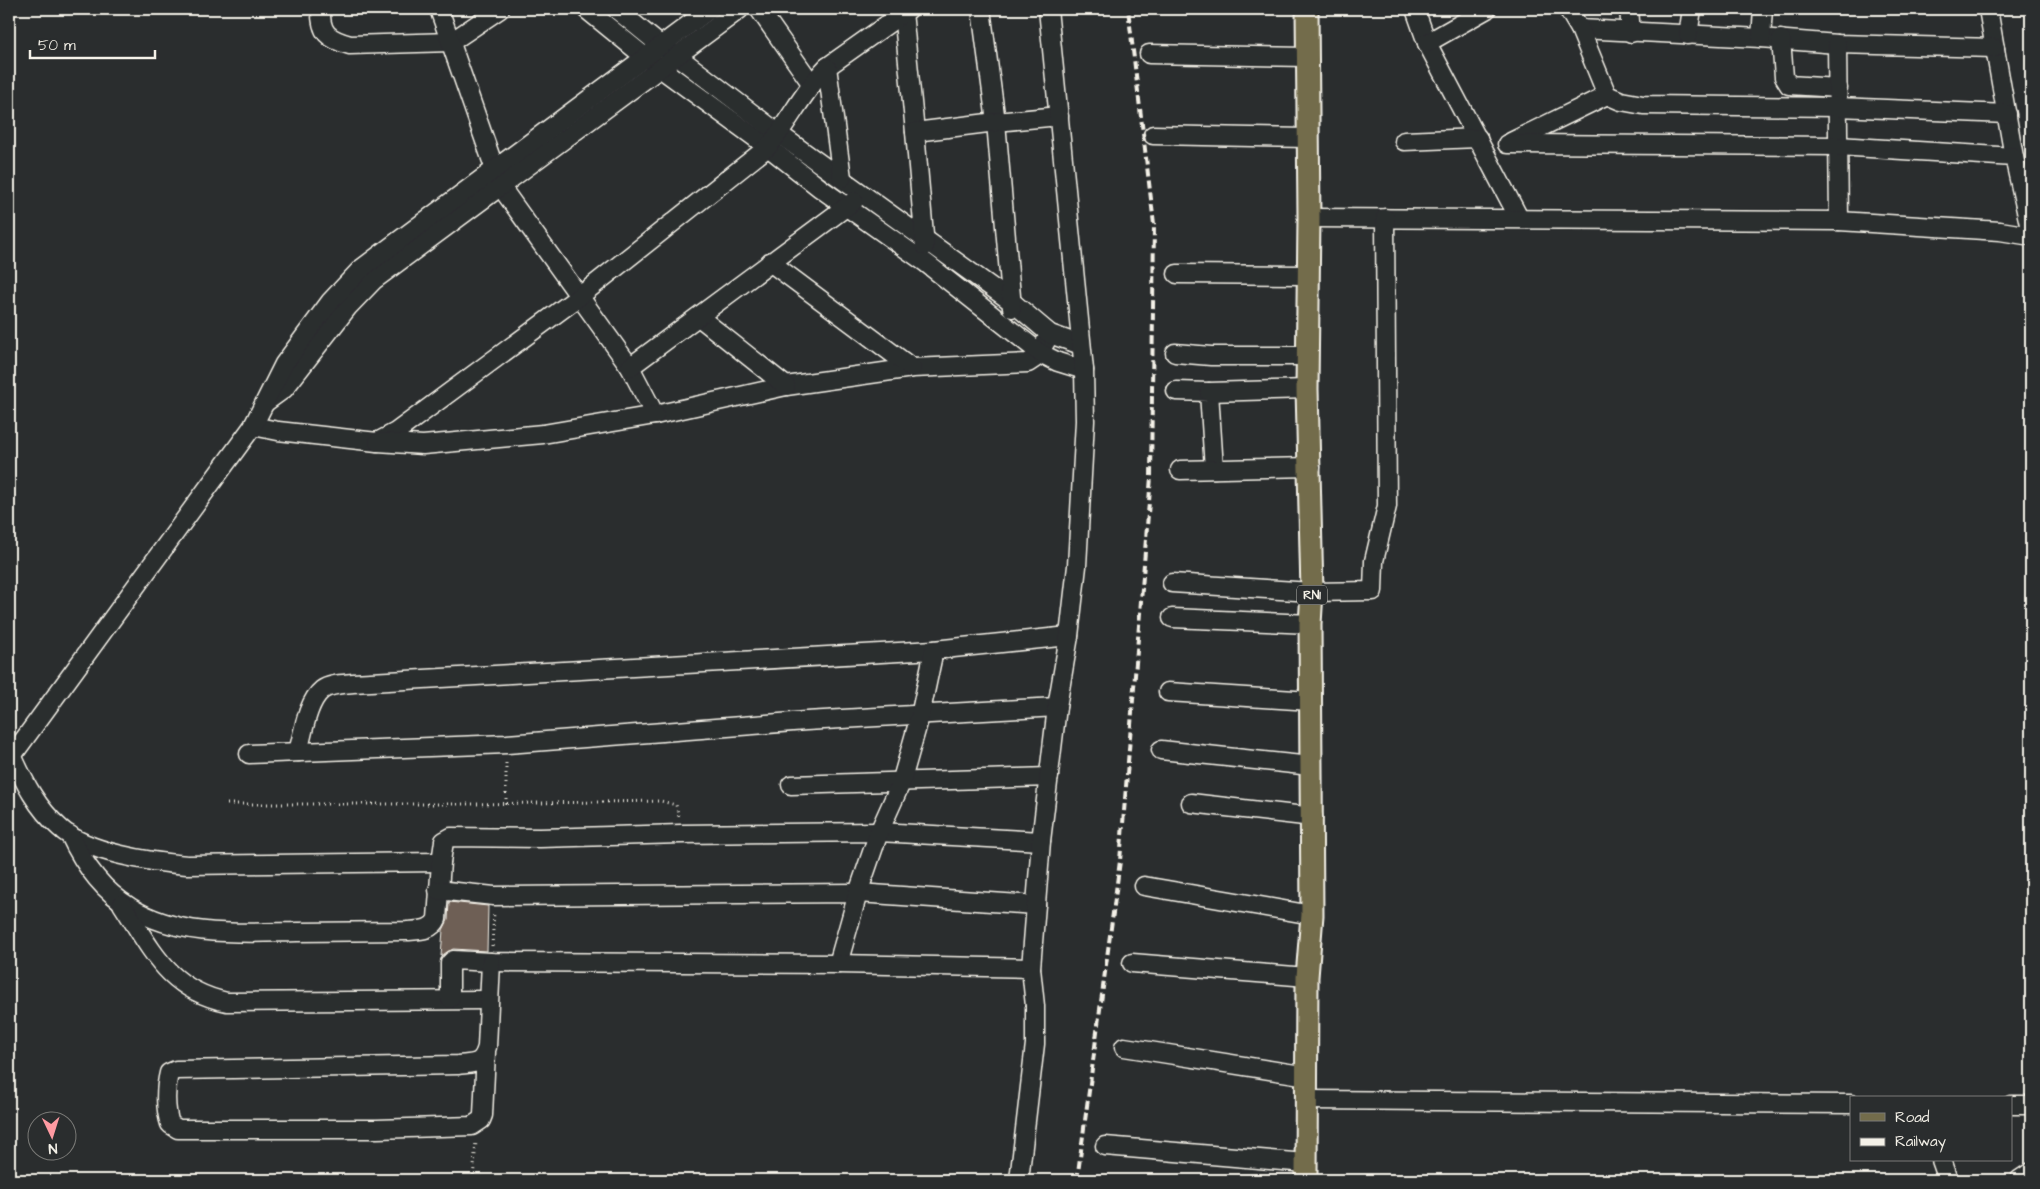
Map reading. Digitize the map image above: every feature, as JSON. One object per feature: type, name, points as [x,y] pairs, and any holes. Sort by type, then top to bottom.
[{"type":"main road","name":"RN1","points":[[1306,9],[1309,218],[1307,389],[1311,467],[1312,592],[1310,624],[1313,817],[1312,915],[1308,977],[1306,1171]]},
{"type":"street","points":[[321,9],[322,25],[327,35],[335,41],[350,45],[451,42],[500,9]]},
{"type":"street","points":[[439,9],[500,187],[630,367],[655,415]]},
{"type":"street","points":[[586,9],[661,68],[774,141],[842,178],[1012,302],[1050,334],[1081,345]]},
{"type":"street","points":[[616,9],[660,45],[677,56],[774,141],[846,208],[926,263],[1040,353],[1058,362],[1084,370]]},
{"type":"street","points":[[441,862],[187,865],[129,857],[102,849],[70,835],[55,823],[28,790],[10,758],[254,426],[284,364],[344,286],[361,269],[710,9]]},
{"type":"street","points":[[264,404],[284,388],[348,307],[374,280],[740,9]]},
{"type":"street","points":[[759,9],[811,83]]},
{"type":"street","points":[[981,9],[996,122],[1014,331]]},
{"type":"street","points":[[1019,1180],[1035,1044],[1035,1006],[1031,968],[1041,841],[1057,708],[1069,636],[1077,556],[1085,397],[1084,370],[1048,9]]},
{"type":"street","points":[[1415,9],[1427,43],[1519,218]]},
{"type":"street","points":[[1427,43],[1487,9]]},
{"type":"street","points":[[1568,9],[1580,29],[1607,95]]},
{"type":"street","points":[[1629,9],[1631,33]]},
{"type":"street","points":[[1688,35],[1692,9]]},
{"type":"street","points":[[1760,38],[1763,9]]},
{"type":"street","points":[[1309,218],[1838,220],[2000,231],[2031,235],[2014,157],[1988,9]]},
{"type":"street","points":[[377,442],[416,418],[580,296],[774,141],[811,83],[827,67],[906,11]]},
{"type":"street","points":[[906,11],[926,263]]},
{"type":"street","points":[[1580,29],[1760,38],[1837,44],[1996,48]]},
{"type":"street","points":[[1781,40],[1784,77],[1789,85],[1838,88]]},
{"type":"street","points":[[1837,44],[1838,220]]},
{"type":"street","points":[[1149,54],[1306,57]]},
{"type":"street","points":[[827,67],[842,178]]},
{"type":"street","points":[[1507,144],[1607,95],[1629,103],[1643,104],[1838,107],[2007,114]]},
{"type":"street","points":[[915,132],[1059,116]]},
{"type":"street","points":[[1153,135],[1308,138]]},
{"type":"street","points":[[1404,141],[1481,146],[1507,144],[1838,146],[2014,157]]},
{"type":"street","points":[[630,367],[770,262],[846,208],[862,194]]},
{"type":"street","points":[[1172,583],[1312,592],[1373,591],[1374,561],[1387,506],[1385,218]]},
{"type":"street","points":[[770,262],[912,368]]},
{"type":"street","points":[[1177,274],[1308,275]]},
{"type":"street","points":[[699,317],[786,386]]},
{"type":"street","points":[[254,426],[278,431],[423,445],[544,434],[655,415],[786,386],[912,368],[1028,363],[1040,353],[1050,334]]},
{"type":"street","points":[[1176,353],[1210,356],[1307,356]]},
{"type":"street","points":[[1176,391],[1209,392],[1307,389]]},
{"type":"street","points":[[1209,392],[1214,469]]},
{"type":"street","points":[[1180,470],[1311,467]]},
{"type":"street","points":[[1172,618],[1310,624]]},
{"type":"street","points":[[298,752],[307,715],[316,699],[322,690],[336,685],[934,650],[1069,636]]},
{"type":"street","points":[[838,964],[858,893],[879,832],[901,783],[920,716],[934,650]]},
{"type":"street","points":[[1168,692],[1311,701]]},
{"type":"street","points":[[249,754],[506,744],[806,721],[1057,708]]},
{"type":"street","points":[[1161,750],[1311,766]]},
{"type":"street","points":[[791,785],[1048,777]]},
{"type":"street","points":[[1191,803],[1313,817]]},
{"type":"street","points":[[118,900],[156,920],[194,930],[245,933],[416,930],[427,928],[436,923],[444,841],[451,837],[540,838],[681,834],[879,832],[1041,841]]},
{"type":"street","points":[[70,835],[80,857],[118,900],[171,975],[184,986],[211,998],[227,1002],[488,1000]]},
{"type":"street","points":[[1144,886],[1312,915]]},
{"type":"street","points":[[438,890],[494,896],[858,893],[1036,906]]},
{"type":"street","points":[[450,999],[449,970],[452,960],[1031,968]]},
{"type":"street","points":[[486,1052],[480,1062],[458,1065],[176,1070],[169,1073],[167,1083],[167,1117],[170,1124],[178,1128],[377,1129],[472,1126],[481,1120],[484,1109],[491,962]]},
{"type":"street","points":[[1132,963],[1308,977]]},
{"type":"street","points":[[1124,1047],[1308,1076]]},
{"type":"street","points":[[1308,1100],[1850,1104]]},
{"type":"street","points":[[2012,1105],[2031,1105]]},
{"type":"street","points":[[1105,1146],[1306,1171]]},
{"type":"street","points":[[1942,1162],[1948,1180]]},
{"type":"path","points":[[506,744],[506,804]]},
{"type":"path","points":[[227,804],[506,804],[661,801],[676,805],[681,834]]},
{"type":"path","points":[[491,962],[494,896]]},
{"type":"path","points":[[473,1180],[477,1123]]},
{"type":"building","points":[[449,902],[488,906],[487,951],[453,949],[441,956],[443,930],[448,920]]},
{"type":"railway","points":[[1077,1180],[1120,861],[1151,477],[1154,224],[1128,9]]}]
